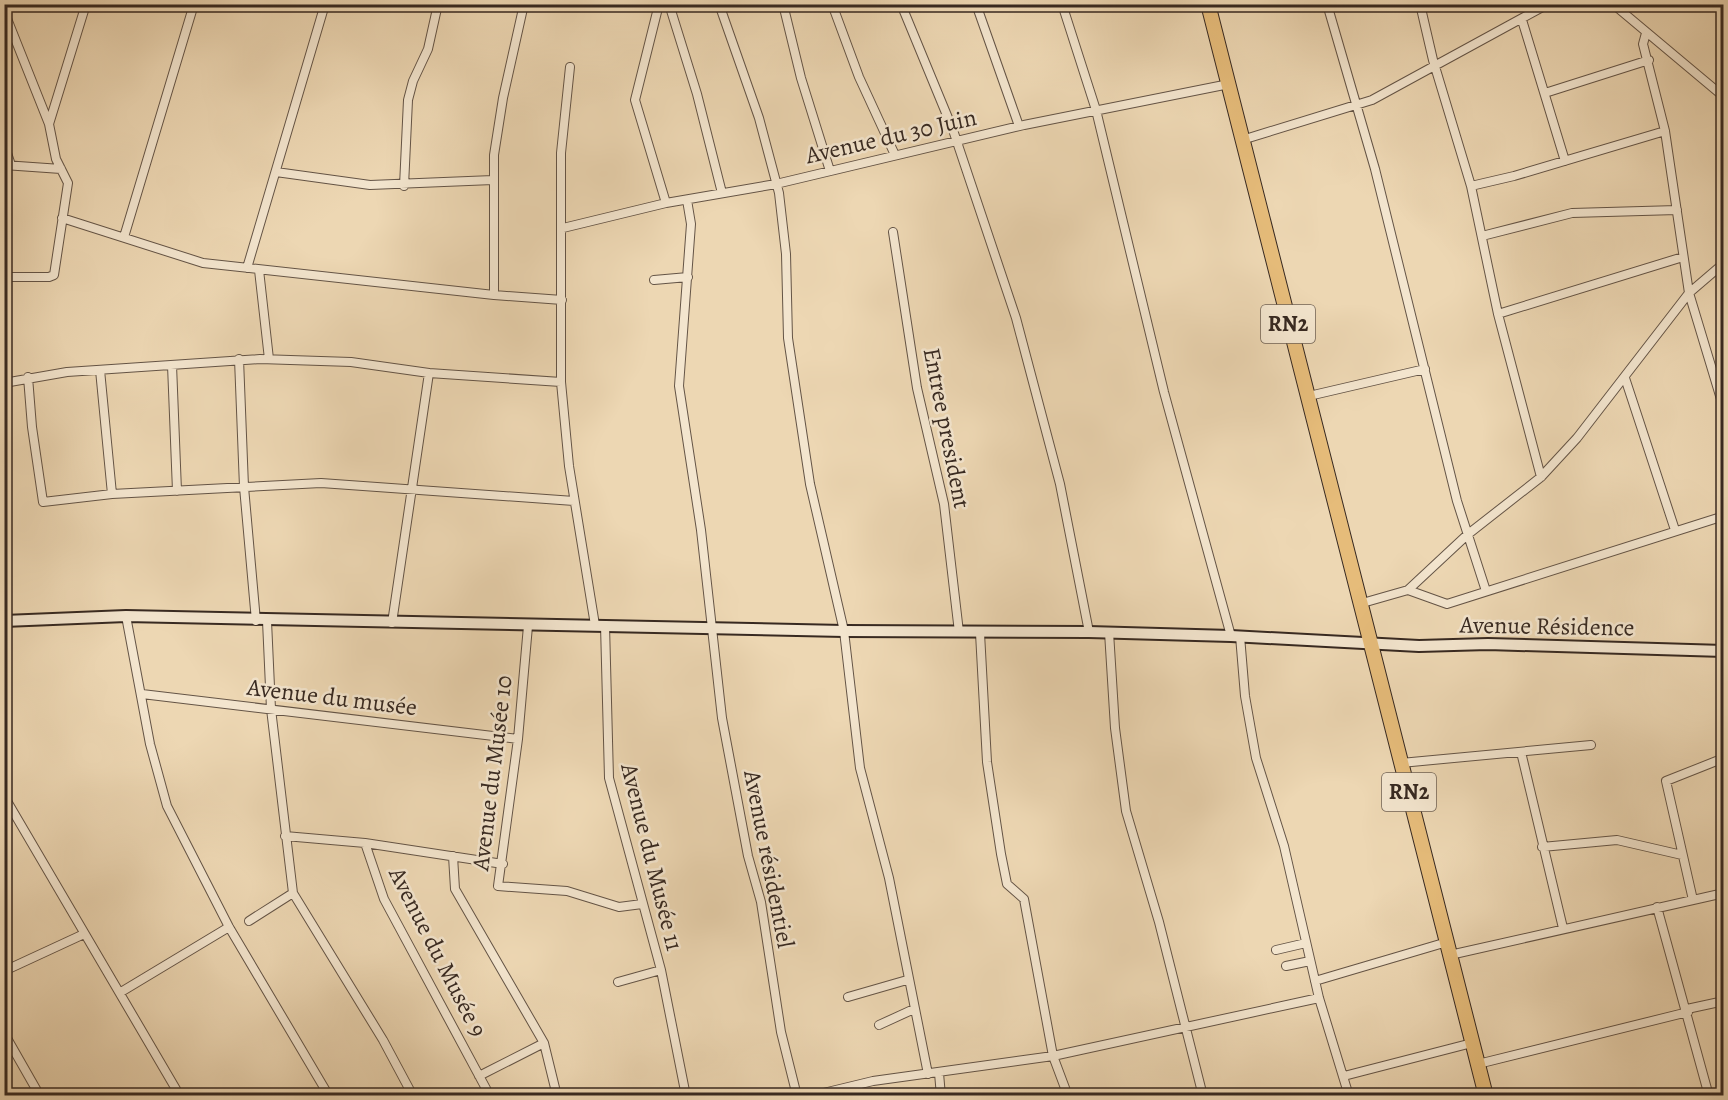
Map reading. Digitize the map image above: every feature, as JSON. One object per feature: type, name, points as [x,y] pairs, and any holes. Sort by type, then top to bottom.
[{"type":"highway","name":"RN2","points":[[1208,4],[1299,368],[1309,396],[1359,604],[1486,1095]]},
{"type":"street","points":[[49,124],[86,4]]},
{"type":"street","points":[[124,237],[194,4]]},
{"type":"street","points":[[247,268],[326,4]]},
{"type":"street","points":[[404,186],[408,100],[413,81],[428,49],[438,4]]},
{"type":"street","points":[[494,295],[493,180],[497,127],[524,4]]},
{"type":"street","points":[[659,4],[634,100],[666,203]]},
{"type":"street","points":[[669,4],[695,86],[722,193]]},
{"type":"street","points":[[719,4],[759,118],[776,184],[786,254],[788,338],[803,445],[844,631],[860,768],[889,878],[907,980],[928,1074]]},
{"type":"street","points":[[783,4],[801,78],[830,171]]},
{"type":"street","points":[[832,4],[859,77],[895,155]]},
{"type":"street","points":[[901,4],[957,141],[983,226],[1016,318],[1060,484],[1089,632]]},
{"type":"street","points":[[976,4],[1019,126]]},
{"type":"street","points":[[1062,4],[1096,110],[1164,392],[1236,636],[1255,752],[1284,846],[1319,998],[1349,1095]]},
{"type":"street","points":[[1327,4],[1358,106],[1467,535],[1486,591]]},
{"type":"street","points":[[1420,4],[1435,66],[1471,186],[1498,314],[1541,477]]},
{"type":"street","points":[[1242,140],[1358,106],[1548,4]]},
{"type":"street","points":[[1612,4],[1724,97]]},
{"type":"street","points":[[4,10],[49,124],[53,149],[68,183],[54,275],[50,278],[4,277]]},
{"type":"street","points":[[1522,20],[1565,161]]},
{"type":"street","points":[[1646,33],[1643,44],[1649,60],[1665,131],[1689,293],[1724,409]]},
{"type":"street","points":[[1545,93],[1649,60]]},
{"type":"street","name":"Avenue du Musée 11","points":[[570,67],[561,141],[563,228],[561,382],[574,501],[600,625],[609,778],[661,970],[686,1095]]},
{"type":"street","name":"Avenue du 30 Juin","points":[[563,228],[666,203],[776,184],[1019,126],[1229,84]]},
{"type":"street","points":[[1471,186],[1665,131]]},
{"type":"street","points":[[4,144],[8,165],[61,169]]},
{"type":"street","points":[[276,172],[337,182],[404,186],[493,180]]},
{"type":"street","name":"Avenue résidentiel","points":[[687,200],[691,224],[679,386],[713,628],[722,718],[748,856],[761,902],[781,1032],[797,1095]]},
{"type":"street","points":[[1482,236],[1572,213],[1677,210]]},
{"type":"street","points":[[62,218],[203,263],[494,295],[562,300]]},
{"type":"street","name":"Entree president","points":[[893,232],[917,388],[944,504],[959,632]]},
{"type":"street","points":[[1498,314],[1683,257]]},
{"type":"street","points":[[1359,604],[1408,590],[1467,535],[1541,477],[1624,378],[1689,293],[1724,263]]},
{"type":"street","points":[[260,270],[269,359]]},
{"type":"street","points":[[654,280],[688,277]]},
{"type":"street","points":[[239,359],[244,487],[262,621],[293,893],[383,1040],[413,1095]]},
{"type":"street","points":[[4,383],[28,377],[239,359],[351,362],[429,373],[561,382]]},
{"type":"street","points":[[172,365],[177,491]]},
{"type":"street","points":[[1309,396],[1425,369]]},
{"type":"street","points":[[100,370],[112,494]]},
{"type":"street","points":[[392,623],[414,492],[429,373]]},
{"type":"street","points":[[28,377],[42,501],[112,494],[321,483],[414,492],[574,501]]},
{"type":"street","points":[[1624,378],[1675,530]]},
{"type":"street","points":[[1408,590],[1447,604],[1724,516]]},
{"type":"street","points":[[126,616],[150,744],[167,806],[229,927],[329,1095]]},
{"type":"street","name":"Avenue Résidence","points":[[4,621],[126,616],[528,626],[600,625],[980,633],[1109,632],[1369,643],[1724,651]]},
{"type":"street","name":"Avenue du Musée 10","points":[[528,626],[518,739],[500,887],[567,891],[619,907],[642,904]]},
{"type":"street","points":[[1109,632],[1115,728],[1126,811],[1203,1095]]},
{"type":"street","points":[[980,633],[987,762],[1006,884],[1024,899],[1053,1056],[1068,1095]]},
{"type":"street","name":"Avenue du musée","points":[[142,694],[518,739]]},
{"type":"street","points":[[1401,763],[1591,746]]},
{"type":"street","points":[[1521,752],[1563,928]]},
{"type":"street","points":[[1693,900],[1667,779],[1724,758]]},
{"type":"street","points":[[4,796],[180,1095]]},
{"type":"street","points":[[285,836],[365,843],[503,864]]},
{"type":"street","points":[[1542,847],[1617,840],[1682,855]]},
{"type":"street","name":"Avenue du Musée 9","points":[[365,843],[384,898],[490,1095]]},
{"type":"street","name":"Avenue du Musée 10","points":[[453,856],[455,889],[544,1043],[557,1095]]},
{"type":"street","points":[[249,921],[293,893]]},
{"type":"street","points":[[1315,981],[1448,949],[1563,928],[1724,893]]},
{"type":"street","points":[[1657,907],[1709,1095]]},
{"type":"street","points":[[121,992],[229,927]]},
{"type":"street","points":[[4,971],[84,934]]},
{"type":"street","points":[[1276,950],[1306,943]]},
{"type":"street","points":[[1286,966],[1310,961]]},
{"type":"street","points":[[618,982],[661,970]]},
{"type":"street","points":[[848,997],[907,980]]},
{"type":"street","points":[[811,1095],[864,1083],[1053,1056],[1319,998]]},
{"type":"street","points":[[1478,1064],[1724,1001]]},
{"type":"street","points":[[879,1025],[914,1009]]},
{"type":"street","points":[[4,1033],[40,1095]]},
{"type":"street","name":"Avenue du Musée 9","points":[[479,1076],[544,1043]]},
{"type":"street","points":[[1344,1076],[1472,1043]]},
{"type":"street","points":[[939,1073],[941,1095]]}]
